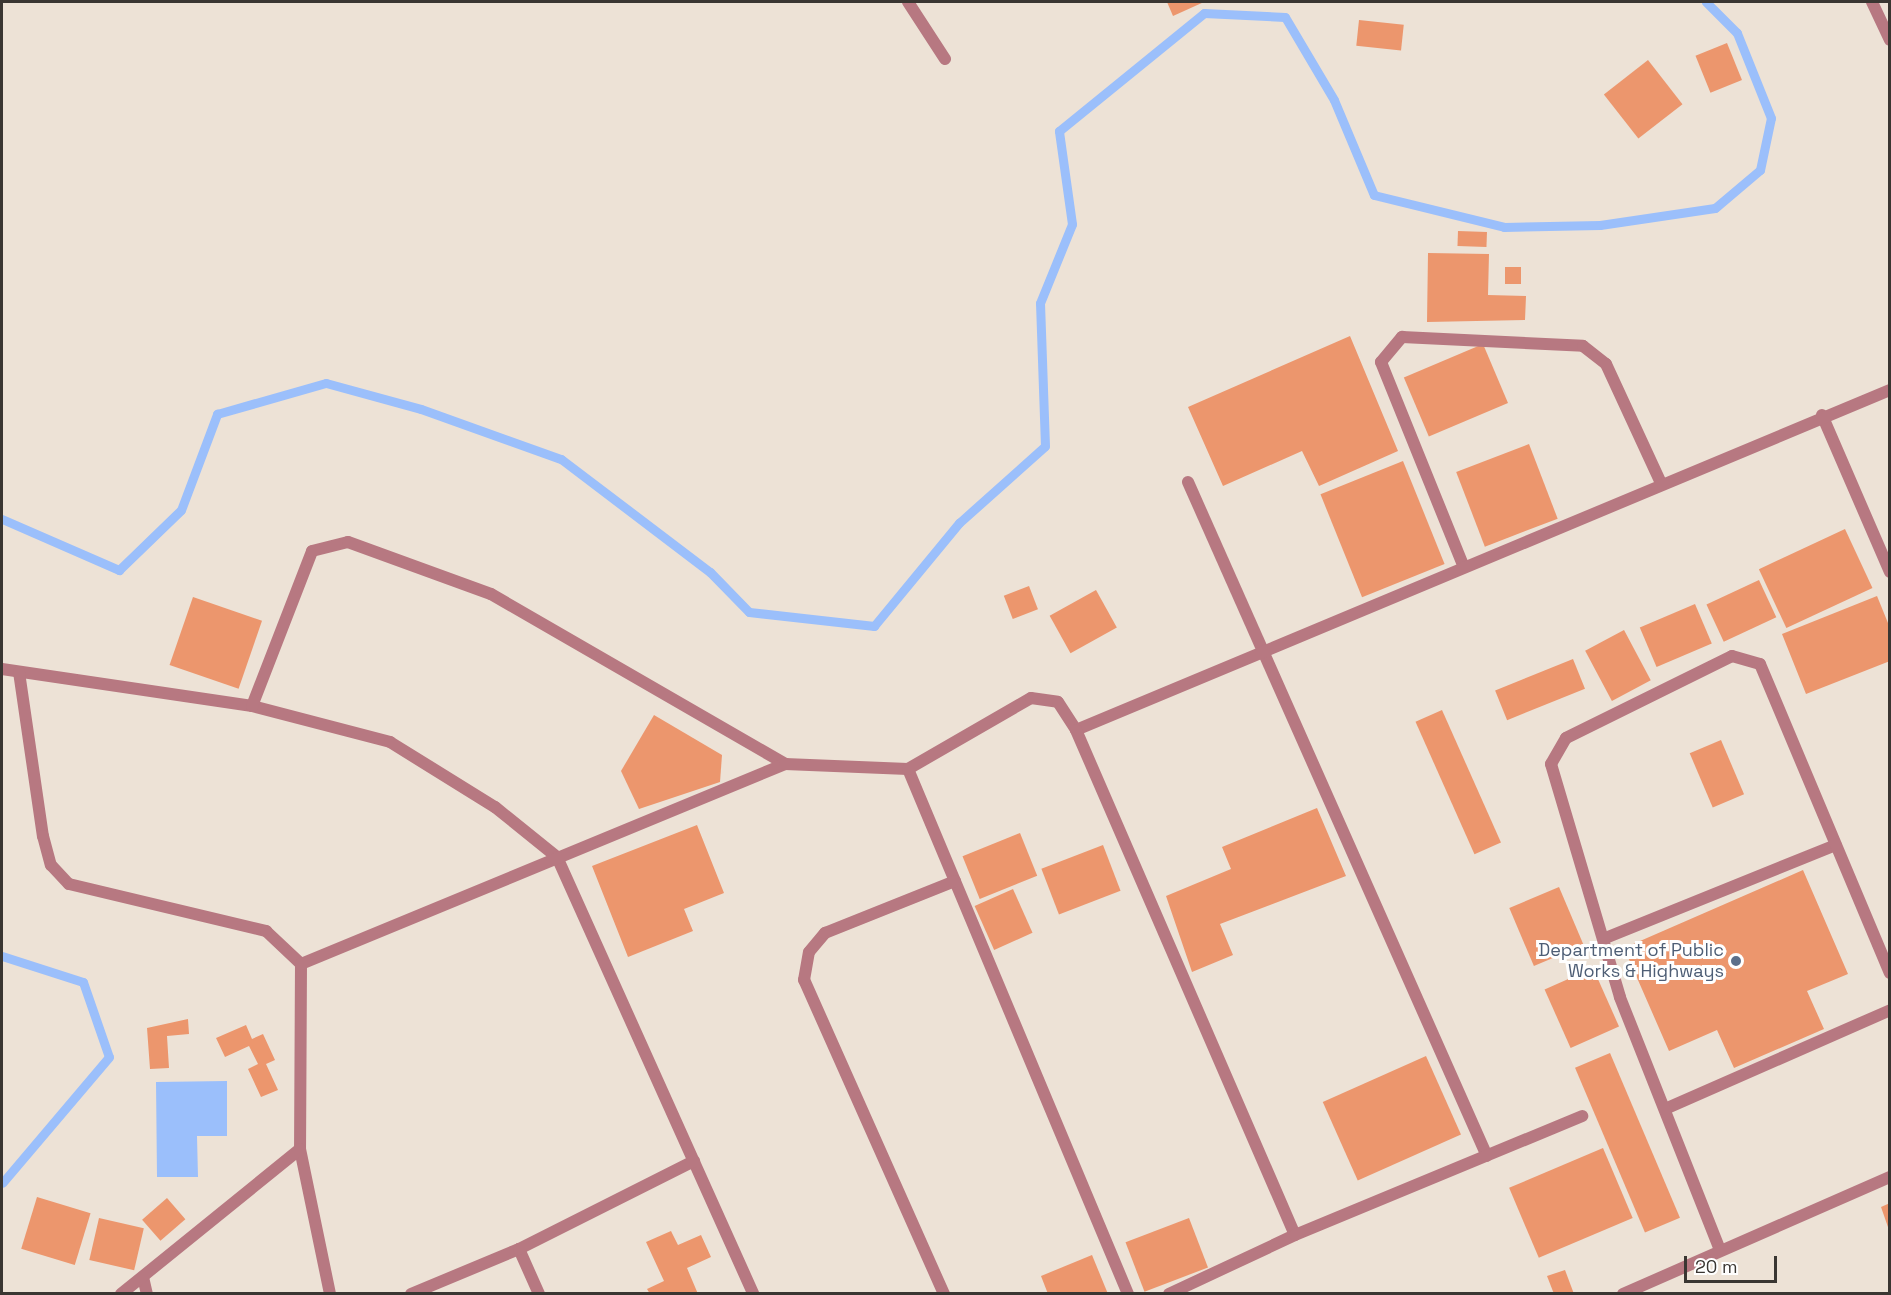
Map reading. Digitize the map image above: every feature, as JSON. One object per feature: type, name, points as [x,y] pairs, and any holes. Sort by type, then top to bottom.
[{"type":"street","points":[[908,2],[945,59]]},
{"type":"street","points":[[1872,2],[1890,40]]},
{"type":"street","points":[[1463,565],[1382,362],[1402,337],[1583,346],[1606,364],[1661,483]]},
{"type":"street","points":[[1076,730],[1268,652],[1463,565],[1890,390]]},
{"type":"street","points":[[1822,416],[1890,572]]},
{"type":"street","points":[[1188,482],[1268,652],[1487,1156]]},
{"type":"street","points":[[252,706],[312,551],[348,542],[491,594],[785,764]]},
{"type":"street","points":[[1720,1250],[1665,1109],[1603,939],[1551,764],[1566,738],[1732,656],[1760,664],[1890,973]]},
{"type":"street","points":[[2,669],[252,706],[390,742],[495,807],[557,857],[753,1293]]},
{"type":"street","points":[[19,672],[43,836],[51,865],[69,884],[266,931],[301,964],[300,1149],[330,1293]]},
{"type":"street","points":[[301,964],[785,764],[908,769],[1030,698],[1058,702],[1076,730],[1295,1234]]},
{"type":"street","points":[[908,769],[1128,1293]]},
{"type":"street","points":[[1603,939],[1836,845]]},
{"type":"street","points":[[944,1293],[804,980],[809,952],[825,933],[955,881]]},
{"type":"street","points":[[1665,1109],[1890,1010]]},
{"type":"street","points":[[1168,1293],[1295,1234],[1582,1116]]},
{"type":"street","points":[[121,1293],[300,1149]]},
{"type":"street","points":[[411,1293],[519,1249],[694,1161]]},
{"type":"street","points":[[1623,1293],[1890,1177]]},
{"type":"street","points":[[519,1249],[539,1293]]},
{"type":"street","points":[[143,1277],[147,1293]]},
{"type":"water","points":[[227,1081],[227,1136],[197,1136],[198,1177],[157,1177],[156,1082]]},
{"type":"building","points":[[1167,2],[1204,2],[1173,16]]},
{"type":"building","points":[[1359,20],[1404,25],[1401,51],[1356,46]]},
{"type":"building","points":[[1727,43],[1742,80],[1710,93],[1695,56]]},
{"type":"building","points":[[1648,60],[1682,104],[1638,139],[1604,94]]},
{"type":"building","points":[[1458,231],[1487,232],[1486,247],[1457,246]]},
{"type":"building","points":[[1428,253],[1489,254],[1488,295],[1526,296],[1525,320],[1427,322]]},
{"type":"building","points":[[1505,267],[1521,267],[1521,284],[1505,284]]},
{"type":"building","points":[[1350,336],[1398,451],[1319,486],[1302,451],[1223,486],[1188,407]]},
{"type":"building","points":[[1483,344],[1508,403],[1429,437],[1404,378]]},
{"type":"building","points":[[1529,444],[1558,519],[1485,547],[1456,472]]},
{"type":"building","points":[[1403,461],[1445,564],[1362,597],[1320,494]]},
{"type":"building","points":[[1845,529],[1872,588],[1786,628],[1759,569]]},
{"type":"building","points":[[1759,580],[1776,617],[1724,642],[1706,605]]},
{"type":"building","points":[[1029,586],[1038,609],[1013,619],[1004,596]]},
{"type":"building","points":[[1096,590],[1117,628],[1070,653],[1050,616]]},
{"type":"building","points":[[1877,596],[1890,628],[1890,661],[1806,694],[1782,634]]},
{"type":"building","points":[[193,597],[262,621],[239,689],[170,665]]},
{"type":"building","points":[[1695,604],[1712,644],[1657,667],[1640,627]]},
{"type":"building","points":[[1624,630],[1651,680],[1612,701],[1585,651]]},
{"type":"building","points":[[1573,659],[1585,689],[1507,720],[1495,690]]},
{"type":"building","points":[[1442,710],[1501,842],[1474,854],[1416,722]]},
{"type":"building","points":[[654,715],[722,755],[720,782],[639,809],[621,771]]},
{"type":"building","points":[[1721,740],[1744,794],[1713,808],[1690,753]]},
{"type":"building","points":[[1317,808],[1346,876],[1220,924],[1233,955],[1192,972],[1166,896],[1231,869],[1222,847]]},
{"type":"building","points":[[697,825],[724,893],[684,909],[693,931],[628,957],[592,866]]},
{"type":"building","points":[[1020,833],[1037,876],[980,899],[963,856]]},
{"type":"building","points":[[1103,845],[1121,891],[1059,914],[1041,869]]},
{"type":"building","name":"Department of Public Works & Highways","points":[[1803,870],[1848,974],[1807,991],[1824,1029],[1734,1068],[1717,1030],[1669,1051],[1624,948]]},
{"type":"building","points":[[1559,887],[1584,945],[1534,966],[1509,908]]},
{"type":"building","points":[[1013,889],[1033,933],[994,950],[975,906]]},
{"type":"building","points":[[1593,968],[1619,1026],[1571,1048],[1545,990]]},
{"type":"building","points":[[188,1019],[189,1034],[167,1036],[169,1068],[150,1069],[147,1028]]},
{"type":"building","points":[[246,1025],[252,1039],[263,1034],[275,1060],[266,1064],[278,1090],[261,1097],[248,1069],[258,1064],[249,1046],[225,1057],[216,1038]]},
{"type":"building","points":[[1610,1053],[1680,1218],[1645,1233],[1575,1068]]},
{"type":"building","points":[[1426,1056],[1461,1135],[1358,1181],[1323,1102]]},
{"type":"building","points":[[1603,1148],[1633,1218],[1539,1258],[1509,1188]]},
{"type":"building","points":[[37,1197],[91,1213],[75,1265],[21,1249]]},
{"type":"building","points":[[167,1198],[185,1219],[160,1241],[142,1220]]},
{"type":"building","points":[[1890,1203],[1890,1230],[1889,1230],[1881,1207]]},
{"type":"building","points":[[99,1218],[144,1228],[134,1270],[89,1260]]},
{"type":"building","points":[[1189,1218],[1208,1267],[1145,1292],[1126,1242]]},
{"type":"building","points":[[671,1231],[678,1245],[701,1235],[711,1257],[687,1268],[698,1294],[650,1294],[647,1289],[664,1281],[646,1242]]},
{"type":"building","points":[[1092,1255],[1108,1294],[1048,1294],[1041,1276]]},
{"type":"building","points":[[1565,1270],[1574,1294],[1554,1294],[1547,1276]]},
{"type":"waterway","points":[[2,519],[119,570],[181,510],[217,414],[326,383],[421,409],[561,459],[710,572],[749,612],[874,626],[959,523],[1045,446],[1040,303],[1072,224],[1059,131],[1204,13],[1285,17],[1334,100],[1374,195],[1504,227],[1600,225],[1715,208],[1760,170],[1771,118],[1737,33],[1706,2]]},
{"type":"waterway","points":[[2,956],[83,982],[109,1057],[2,1183]]},
{"type":"place","name":"Department of Public Works & Highways","points":[[1736,961]]}]
